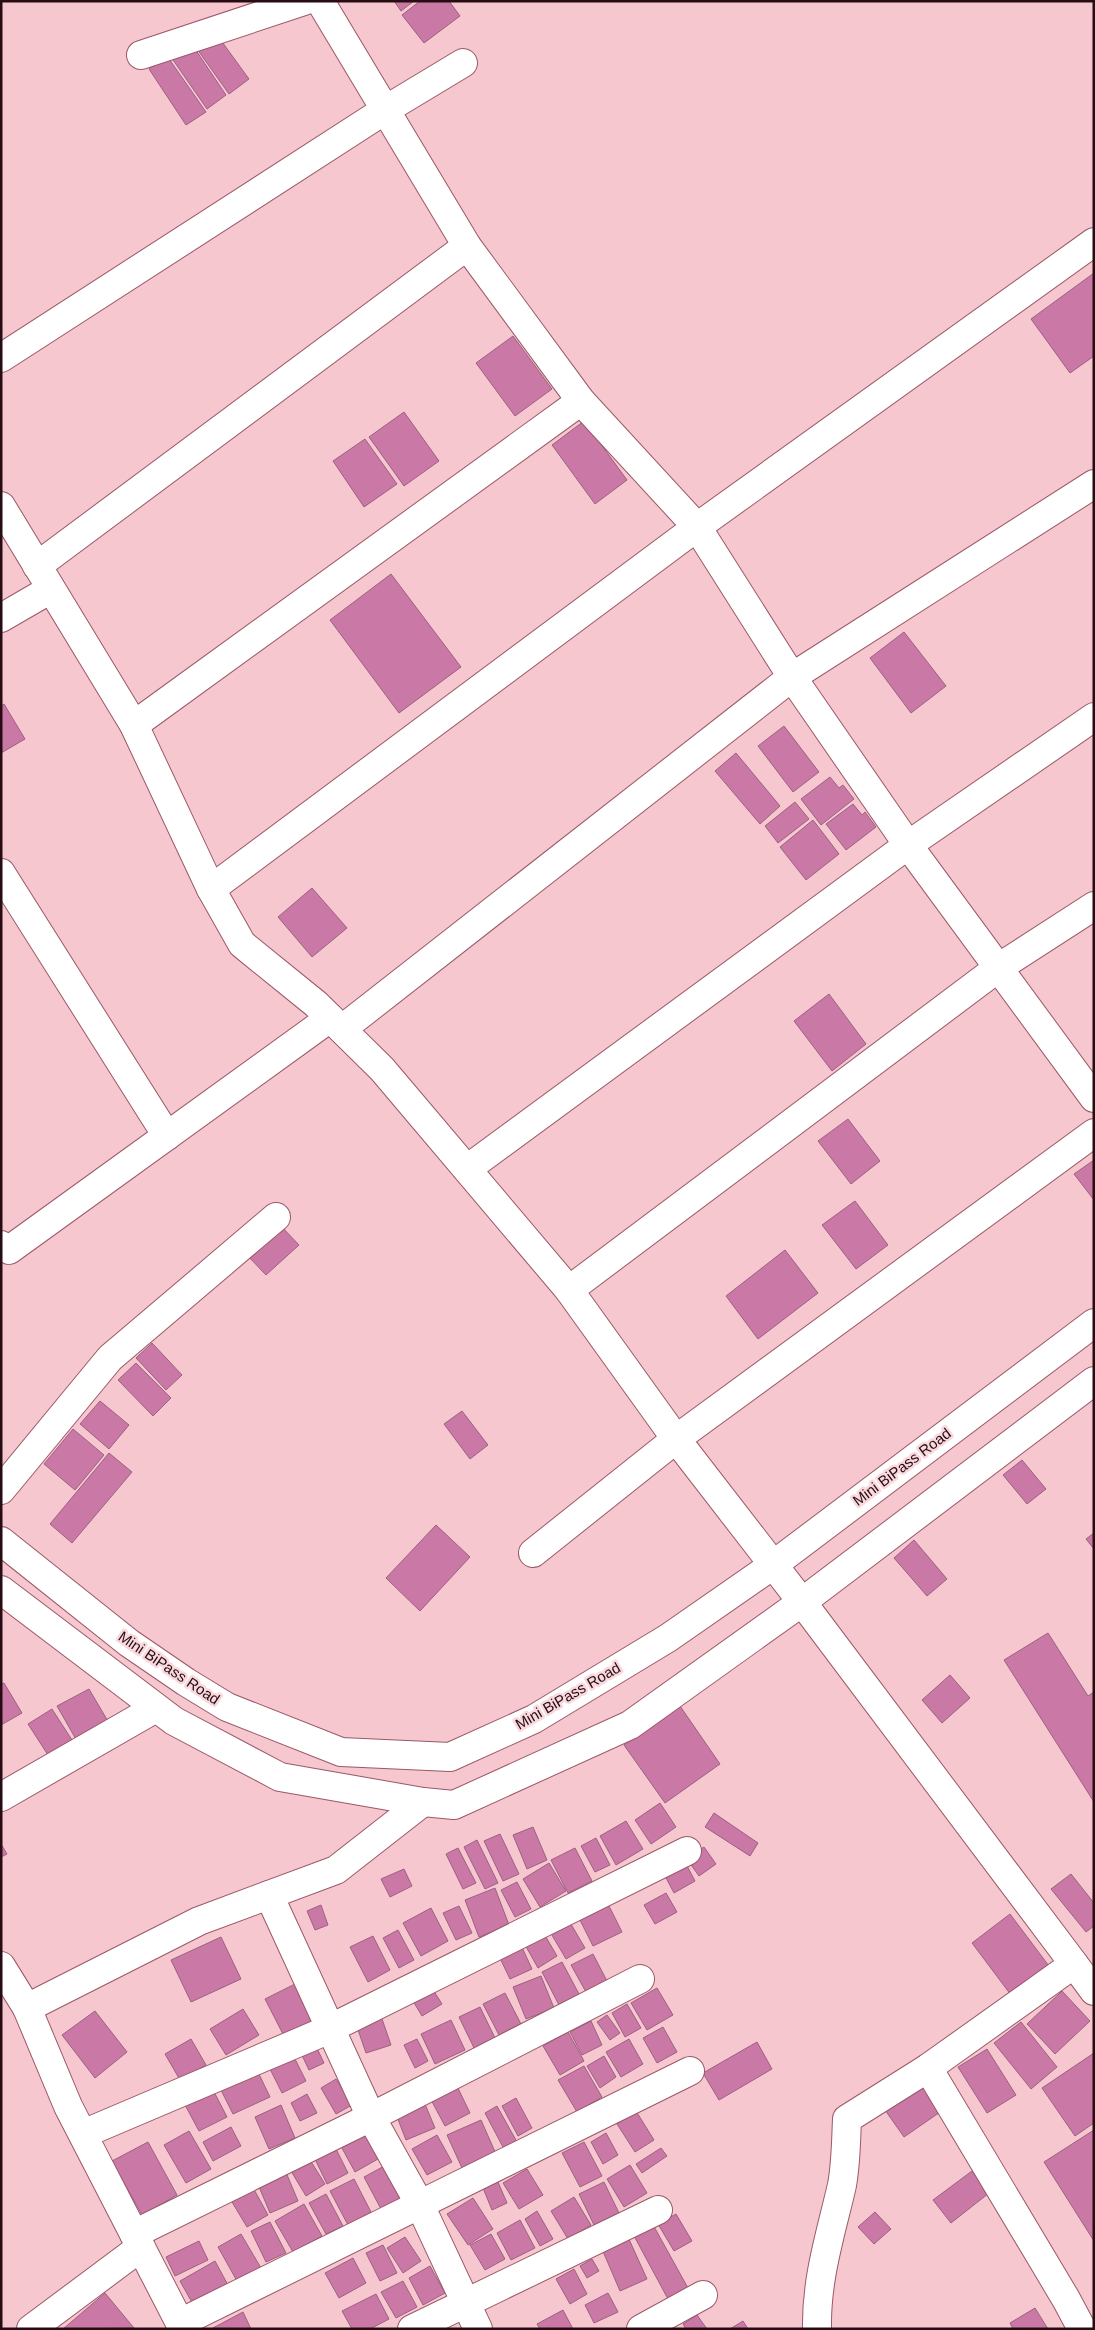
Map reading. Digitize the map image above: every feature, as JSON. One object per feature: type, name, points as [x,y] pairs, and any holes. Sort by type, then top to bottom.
[{"type":"street","points":[[141,55],[304,1]]},
{"type":"street","points":[[320,1],[467,246],[581,401],[697,527],[792,677],[908,845],[1094,1098]]},
{"type":"street","points":[[1,358],[385,110],[463,63]]},
{"type":"street","points":[[211,888],[697,527],[1094,242]]},
{"type":"street","points":[[37,566],[467,246]]},
{"type":"street","points":[[134,725],[581,401]]},
{"type":"street","points":[[1,1245],[9,1250],[167,1136],[336,1023],[792,677],[1094,484]]},
{"type":"street","points":[[1,506],[134,725],[211,888],[242,944],[316,1004],[382,1069],[570,1290],[676,1439],[802,1602],[1094,1991]]},
{"type":"street","points":[[1,618],[51,589]]},
{"type":"street","points":[[467,1169],[908,845],[1094,717]]},
{"type":"street","points":[[1,873],[167,1136]]},
{"type":"street","points":[[570,1290],[998,968],[1094,906]]},
{"type":"street","points":[[532,1553],[676,1439],[1094,1133]]},
{"type":"street","points":[[1,1490],[110,1358],[276,1217]]},
{"type":"street","name":"Mini BiPass Road","points":[[1,1541],[129,1644],[227,1706],[341,1752],[450,1757],[534,1719],[668,1638],[773,1565],[1094,1323]]},
{"type":"street","points":[[1,1590],[174,1721],[280,1777],[423,1802],[454,1804],[630,1725],[802,1602],[1094,1381]]},
{"type":"street","points":[[1,1797],[156,1708]]},
{"type":"street","points":[[26,2008],[199,1921],[336,1870],[423,1802]]},
{"type":"street","points":[[83,2134],[329,2028],[687,1851]]},
{"type":"street","points":[[269,1895],[371,2117],[419,2203],[478,2329]]},
{"type":"street","points":[[817,2329],[821,2267],[842,2183],[848,2119],[928,2068],[1074,1964]]},
{"type":"street","points":[[1,1966],[26,2008],[68,2106],[182,2326],[419,2203],[690,2071]]},
{"type":"street","points":[[31,2329],[138,2241],[371,2117],[640,1979]]},
{"type":"street","points":[[928,2068],[1082,2329]]},
{"type":"street","points":[[412,2329],[658,2210]]},
{"type":"street","points":[[641,2329],[703,2295]]},
{"type":"building","points":[[394,1],[414,1],[401,11]]},
{"type":"building","points":[[420,1],[449,1],[460,16],[424,43],[402,15]]},
{"type":"building","points":[[217,35],[249,79],[229,94],[197,49]]},
{"type":"building","points":[[191,43],[226,95],[207,109],[171,57]]},
{"type":"building","points":[[167,56],[206,112],[186,125],[149,69]]},
{"type":"building","points":[[1094,273],[1094,356],[1070,373],[1031,319]]},
{"type":"building","points":[[513,336],[552,389],[515,416],[476,363]]},
{"type":"building","points":[[404,412],[439,461],[404,486],[369,437]]},
{"type":"building","points":[[584,421],[627,480],[595,504],[552,445]]},
{"type":"building","points":[[365,439],[397,484],[364,507],[333,461]]},
{"type":"building","points":[[391,574],[461,667],[399,713],[330,620]]},
{"type":"building","points":[[904,632],[946,686],[911,713],[870,658]]},
{"type":"building","points":[[4,704],[25,739],[1,753],[1,706]]},
{"type":"building","points":[[784,726],[819,772],[793,792],[758,746]]},
{"type":"building","points":[[736,753],[780,806],[760,824],[715,771]]},
{"type":"building","points":[[830,777],[839,788],[843,785],[854,799],[821,825],[801,799]]},
{"type":"building","points":[[795,802],[809,819],[778,843],[765,826]]},
{"type":"building","points":[[853,804],[862,815],[865,812],[876,827],[846,850],[826,824]]},
{"type":"building","points":[[813,820],[839,854],[806,880],[780,847]]},
{"type":"building","points":[[312,888],[347,928],[312,957],[278,917]]},
{"type":"building","points":[[829,994],[866,1044],[832,1071],[794,1021]]},
{"type":"building","points":[[848,1119],[880,1161],[851,1184],[818,1141]]},
{"type":"building","points":[[1094,1160],[1094,1200],[1074,1174]]},
{"type":"building","points":[[855,1201],[888,1245],[856,1269],[822,1225]]},
{"type":"building","points":[[280,1225],[299,1245],[266,1275],[247,1255]]},
{"type":"building","points":[[785,1250],[818,1293],[758,1339],[726,1296]]},
{"type":"building","points":[[152,1343],[182,1375],[166,1390],[136,1358]]},
{"type":"building","points":[[136,1363],[171,1398],[153,1416],[118,1380]]},
{"type":"building","points":[[100,1401],[129,1425],[109,1449],[80,1424]]},
{"type":"building","points":[[462,1411],[488,1445],[470,1459],[444,1424]]},
{"type":"building","points":[[73,1429],[104,1455],[75,1490],[44,1464]]},
{"type":"building","points":[[109,1453],[132,1472],[72,1543],[50,1524]]},
{"type":"building","points":[[1022,1460],[1046,1489],[1027,1504],[1003,1475]]},
{"type":"building","points":[[436,1525],[470,1557],[420,1611],[386,1578]]},
{"type":"building","points":[[1094,1533],[1094,1549],[1086,1539]]},
{"type":"building","points":[[914,1540],[947,1579],[927,1596],[894,1558]]},
{"type":"building","points":[[1048,1633],[1088,1696],[1094,1692],[1094,1802],[1004,1660]]},
{"type":"building","points":[[950,1675],[970,1698],[942,1723],[922,1700]]},
{"type":"building","points":[[4,1683],[22,1713],[1,1725],[1,1684]]},
{"type":"building","points":[[89,1689],[109,1723],[77,1741],[57,1706]]},
{"type":"building","points":[[680,1706],[720,1764],[665,1803],[624,1745]]},
{"type":"building","points":[[52,1709],[72,1740],[48,1755],[28,1724]]},
{"type":"building","points":[[660,1803],[676,1827],[651,1844],[635,1820]]},
{"type":"building","points":[[714,1813],[758,1843],[750,1856],[705,1827]]},
{"type":"building","points":[[626,1821],[643,1849],[616,1865],[600,1836]]},
{"type":"building","points":[[533,1827],[547,1860],[527,1869],[513,1835]]},
{"type":"building","points":[[500,1834],[519,1874],[503,1881],[484,1841]]},
{"type":"building","points":[[596,1838],[610,1865],[595,1872],[581,1846]]},
{"type":"building","points":[[477,1840],[498,1883],[485,1889],[464,1847]]},
{"type":"building","points":[[1,1844],[7,1854],[1,1857]]},
{"type":"building","points":[[704,1847],[716,1864],[699,1876],[687,1859]]},
{"type":"building","points":[[458,1848],[476,1883],[463,1889],[446,1854]]},
{"type":"building","points":[[575,1848],[592,1881],[568,1893],[551,1860]]},
{"type":"building","points":[[685,1862],[695,1881],[674,1893],[664,1874]]},
{"type":"building","points":[[549,1863],[566,1891],[540,1907],[523,1879]]},
{"type":"building","points":[[404,1869],[412,1886],[390,1897],[381,1879]]},
{"type":"building","points":[[1071,1874],[1094,1903],[1094,1926],[1086,1932],[1051,1889]]},
{"type":"building","points":[[517,1882],[531,1909],[515,1917],[501,1890]]},
{"type":"building","points":[[495,1888],[509,1925],[479,1937],[465,1900]]},
{"type":"building","points":[[666,1893],[677,1912],[655,1924],[644,1905]]},
{"type":"building","points":[[604,1896],[622,1932],[593,1946],[575,1910]]},
{"type":"building","points":[[321,1905],[328,1925],[315,1930],[307,1911]]},
{"type":"building","points":[[459,1906],[472,1933],[456,1940],[443,1913]]},
{"type":"building","points":[[431,1908],[448,1941],[421,1956],[403,1923]]},
{"type":"building","points":[[565,1914],[585,1948],[566,1959],[546,1925]]},
{"type":"building","points":[[1010,1914],[1049,1966],[1011,1995],[972,1943]]},
{"type":"building","points":[[398,1930],[414,1960],[399,1968],[383,1938]]},
{"type":"building","points":[[543,1932],[557,1956],[538,1968],[524,1943]]},
{"type":"building","points":[[373,1936],[390,1970],[368,1982],[350,1947]]},
{"type":"building","points":[[221,1937],[241,1979],[191,2002],[171,1960]]},
{"type":"building","points":[[519,1941],[532,1969],[510,1979],[497,1952]]},
{"type":"building","points":[[593,1954],[607,1981],[586,1992],[571,1965]]},
{"type":"building","points":[[562,1962],[579,1994],[559,2005],[542,1972]]},
{"type":"building","points":[[541,1976],[554,2008],[526,2019],[513,1987]]},
{"type":"building","points":[[301,1981],[321,2022],[286,2040],[265,1999]]},
{"type":"building","points":[[430,1985],[442,2004],[422,2016],[410,1996]]},
{"type":"building","points":[[657,1988],[673,2015],[647,2030],[631,2003]]},
{"type":"building","points":[[1062,1991],[1090,2021],[1055,2054],[1027,2024]]},
{"type":"building","points":[[505,1993],[521,2024],[499,2035],[483,2004]]},
{"type":"building","points":[[627,2004],[641,2028],[625,2037],[612,2013]]},
{"type":"building","points":[[480,2007],[496,2040],[475,2050],[459,2017]]},
{"type":"building","points":[[243,2009],[259,2035],[226,2055],[210,2029]]},
{"type":"building","points":[[95,2011],[127,2052],[95,2078],[62,2035]]},
{"type":"building","points":[[607,2015],[620,2033],[610,2040],[597,2022]]},
{"type":"building","points":[[381,2016],[391,2045],[366,2053],[356,2024]]},
{"type":"building","points":[[451,2020],[465,2050],[435,2064],[421,2034]]},
{"type":"building","points":[[591,2021],[602,2045],[582,2055],[570,2032]]},
{"type":"building","points":[[1021,2022],[1057,2067],[1031,2089],[994,2043]]},
{"type":"building","points":[[663,2027],[677,2052],[657,2063],[643,2038]]},
{"type":"building","points":[[568,2032],[584,2061],[560,2075],[543,2046]]},
{"type":"building","points":[[191,2039],[206,2065],[180,2080],[165,2054]]},
{"type":"building","points":[[417,2039],[428,2061],[415,2068],[404,2045]]},
{"type":"building","points":[[629,2039],[643,2064],[621,2077],[606,2052]]},
{"type":"building","points":[[757,2042],[772,2069],[719,2100],[703,2073]]},
{"type":"building","points":[[315,2044],[324,2063],[309,2070],[300,2051]]},
{"type":"building","points":[[987,2049],[1016,2095],[987,2113],[958,2067]]},
{"type":"building","points":[[292,2053],[306,2081],[282,2093],[268,2065]]},
{"type":"building","points":[[1094,2053],[1094,2123],[1075,2136],[1042,2088]]},
{"type":"building","points":[[604,2056],[616,2077],[600,2088],[587,2066]]},
{"type":"building","points":[[584,2066],[602,2097],[577,2112],[558,2080]]},
{"type":"building","points":[[257,2070],[270,2097],[233,2114],[220,2088]]},
{"type":"building","points":[[336,2079],[352,2105],[336,2114],[321,2088]]},
{"type":"building","points":[[927,2080],[946,2108],[904,2137],[885,2110]]},
{"type":"building","points":[[455,2082],[470,2113],[445,2126],[429,2096]]},
{"type":"building","points":[[212,2088],[227,2117],[199,2131],[184,2103]]},
{"type":"building","points":[[307,2094],[317,2113],[300,2121],[291,2103]]},
{"type":"building","points":[[422,2097],[435,2128],[406,2140],[394,2109]]},
{"type":"building","points":[[516,2098],[532,2128],[518,2136],[502,2106]]},
{"type":"building","points":[[281,2105],[295,2138],[269,2149],[255,2117]]},
{"type":"building","points":[[497,2106],[517,2142],[504,2149],[485,2113]]},
{"type":"building","points":[[636,2111],[654,2140],[635,2152],[617,2124]]},
{"type":"building","points":[[481,2120],[496,2154],[462,2168],[447,2135]]},
{"type":"building","points":[[367,2122],[385,2155],[355,2172],[337,2139]]},
{"type":"building","points":[[231,2127],[241,2146],[213,2161],[203,2142]]},
{"type":"building","points":[[1094,2130],[1094,2241],[1044,2162]]},
{"type":"building","points":[[189,2131],[211,2169],[186,2183],[164,2145]]},
{"type":"building","points":[[606,2133],[618,2155],[603,2164],[591,2142]]},
{"type":"building","points":[[437,2135],[452,2162],[427,2175],[412,2149]]},
{"type":"building","points":[[148,2142],[177,2195],[142,2215],[112,2161]]},
{"type":"building","points":[[584,2142],[602,2176],[580,2187],[562,2153]]},
{"type":"building","points":[[335,2147],[348,2173],[327,2184],[314,2157]]},
{"type":"building","points":[[661,2148],[667,2156],[642,2173],[636,2164]]},
{"type":"building","points":[[310,2160],[325,2184],[306,2196],[291,2171]]},
{"type":"building","points":[[388,2164],[404,2196],[381,2209],[364,2177]]},
{"type":"building","points":[[630,2165],[647,2193],[624,2207],[607,2179]]},
{"type":"building","points":[[527,2169],[543,2195],[519,2209],[503,2183]]},
{"type":"building","points":[[285,2170],[298,2201],[270,2213],[257,2182]]},
{"type":"building","points":[[972,2171],[989,2193],[951,2223],[933,2200]]},
{"type":"building","points":[[354,2179],[371,2212],[348,2225],[330,2191]]},
{"type":"building","points":[[498,2182],[507,2203],[492,2210],[483,2188]]},
{"type":"building","points":[[604,2182],[619,2213],[594,2225],[579,2194]]},
{"type":"building","points":[[251,2184],[268,2215],[247,2227],[229,2197]]},
{"type":"building","points":[[326,2194],[343,2226],[326,2234],[309,2203]]},
{"type":"building","points":[[574,2197],[591,2225],[568,2239],[551,2211]]},
{"type":"building","points":[[473,2198],[493,2229],[468,2245],[447,2214]]},
{"type":"building","points":[[304,2204],[322,2236],[293,2252],[275,2221]]},
{"type":"building","points":[[537,2211],[553,2239],[540,2246],[525,2219]]},
{"type":"building","points":[[875,2212],[891,2229],[874,2244],[858,2227]]},
{"type":"building","points":[[676,2214],[692,2241],[674,2251],[658,2224]]},
{"type":"building","points":[[520,2220],[535,2248],[511,2260],[497,2233]]},
{"type":"building","points":[[270,2222],[286,2253],[266,2262],[251,2231]]},
{"type":"building","points":[[652,2223],[688,2288],[668,2299],[633,2234]]},
{"type":"building","points":[[241,2234],[261,2268],[237,2281],[218,2247]]},
{"type":"building","points":[[491,2234],[505,2259],[485,2270],[470,2245]]},
{"type":"building","points":[[405,2237],[421,2261],[403,2273],[387,2248]]},
{"type":"building","points":[[628,2237],[647,2279],[620,2291],[602,2249]]},
{"type":"building","points":[[199,2241],[208,2260],[175,2276],[166,2257]]},
{"type":"building","points":[[383,2245],[397,2273],[380,2281],[366,2253]]},
{"type":"building","points":[[353,2258],[366,2283],[339,2298],[325,2273]]},
{"type":"building","points":[[592,2259],[599,2271],[587,2278],[580,2266]]},
{"type":"building","points":[[215,2261],[229,2287],[194,2306],[180,2281]]},
{"type":"building","points":[[430,2266],[445,2293],[423,2305],[409,2278]]},
{"type":"building","points":[[574,2269],[587,2294],[570,2304],[556,2279]]},
{"type":"building","points":[[403,2281],[417,2307],[396,2318],[381,2292]]},
{"type":"building","points":[[105,2293],[134,2328],[63,2329]]},
{"type":"building","points":[[608,2293],[618,2312],[594,2323],[585,2305]]},
{"type":"building","points":[[376,2294],[389,2319],[370,2329],[352,2329],[342,2311]]},
{"type":"building","points":[[1035,2308],[1048,2329],[1013,2329],[1010,2323]]},
{"type":"building","points":[[563,2310],[573,2329],[540,2329],[537,2324]]},
{"type":"building","points":[[243,2312],[251,2329],[211,2329]]},
{"type":"building","points":[[697,2315],[707,2329],[686,2329],[683,2324]]},
{"type":"building","points":[[743,2321],[748,2329],[730,2329]]}]
